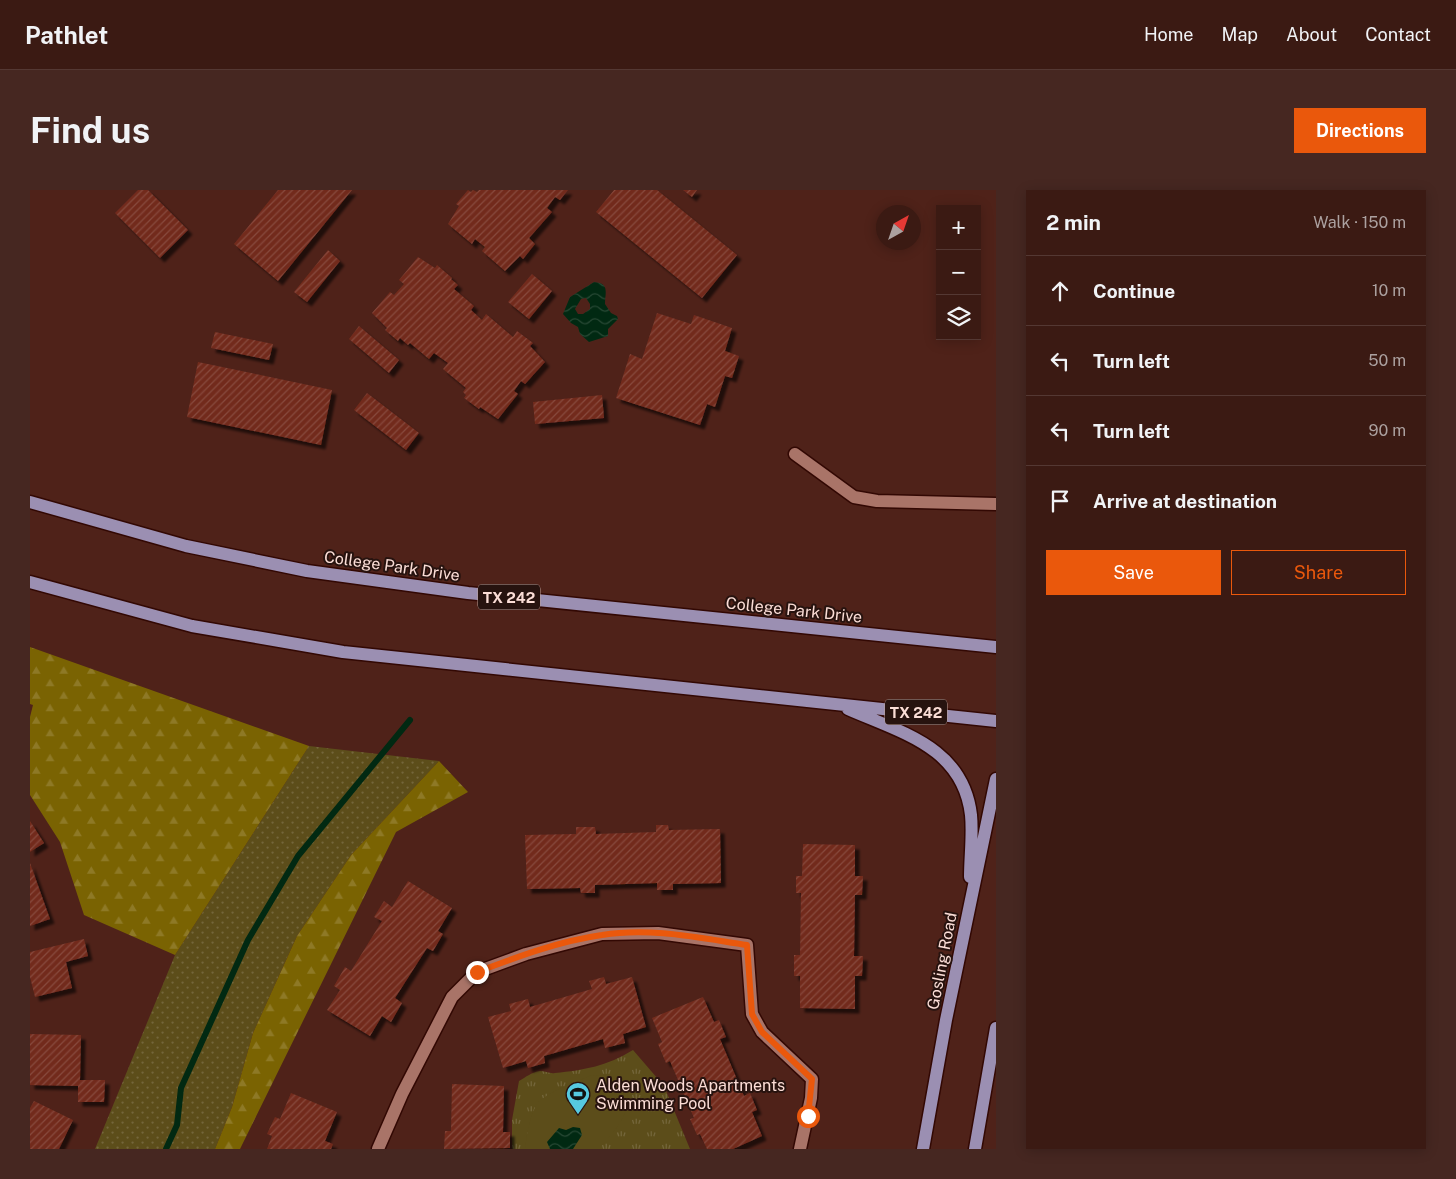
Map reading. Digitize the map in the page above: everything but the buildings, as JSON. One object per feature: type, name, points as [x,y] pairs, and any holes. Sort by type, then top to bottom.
[{"type":"main road","name":"College Park Drive","points":[[30,502],[186,546],[307,572],[468,593],[996,646]]},
{"type":"main road","name":"TX 242","points":[[30,582],[192,626],[343,652],[996,721]]},
{"type":"main road","points":[[836,704],[932,748],[950,762],[964,786],[971,816],[969,909]]},
{"type":"main road","name":"Gosling Road","points":[[924,1149],[969,909],[996,779]]},
{"type":"main road","points":[[975,1149],[996,1029]]},
{"type":"street","points":[[795,454],[854,497],[877,501],[996,504]]},
{"type":"street","points":[[378,1149],[402,1094],[452,997],[477,972],[526,954],[602,934],[658,933],[747,945],[752,1014],[762,1032],[812,1079],[811,1098],[800,1149]]},
{"type":"green space","points":[[30,647],[309,746],[175,955],[84,915],[60,842],[30,795],[30,717],[33,705],[30,704]]},
{"type":"green space","points":[[309,746],[439,761],[351,855],[297,936],[253,1033],[232,1107],[215,1149],[95,1149],[175,955]]},
{"type":"green space","points":[[439,761],[468,792],[396,832],[240,1149],[215,1149],[232,1107],[253,1033],[297,936],[351,855]]},
{"type":"green space","points":[[633,1050],[664,1086],[690,1149],[512,1149],[512,1120],[519,1081],[529,1075],[542,1071],[553,1073],[596,1066],[614,1060]]},
{"type":"green space","name":"Alden Woods Apartments Swimming Pool","points":[[592,1075],[619,1077],[628,1097],[624,1115],[619,1124],[599,1149],[525,1149],[530,1120],[537,1104],[554,1092]]},
{"type":"water","points":[[594,282],[605,286],[605,304],[618,319],[608,329],[608,336],[589,342],[580,334],[578,327],[571,323],[563,314],[570,297]],"holes":[[[586,298],[590,304],[590,309],[583,314],[578,314],[575,309],[581,299]]]},
{"type":"water","points":[[573,1127],[580,1128],[582,1135],[573,1149],[550,1149],[547,1142],[559,1128],[566,1130]]},
{"type":"waterway","points":[[166,1149],[177,1125],[181,1088],[248,940],[298,856],[410,720]]},
{"type":"place","name":"Alden Woods Apartments Swimming Pool","points":[[578,1115]]},
{"type":"route","points":[[477,972],[526,954],[602,934],[658,933],[747,945],[752,1014],[762,1032],[812,1079],[808,1116]]}]
